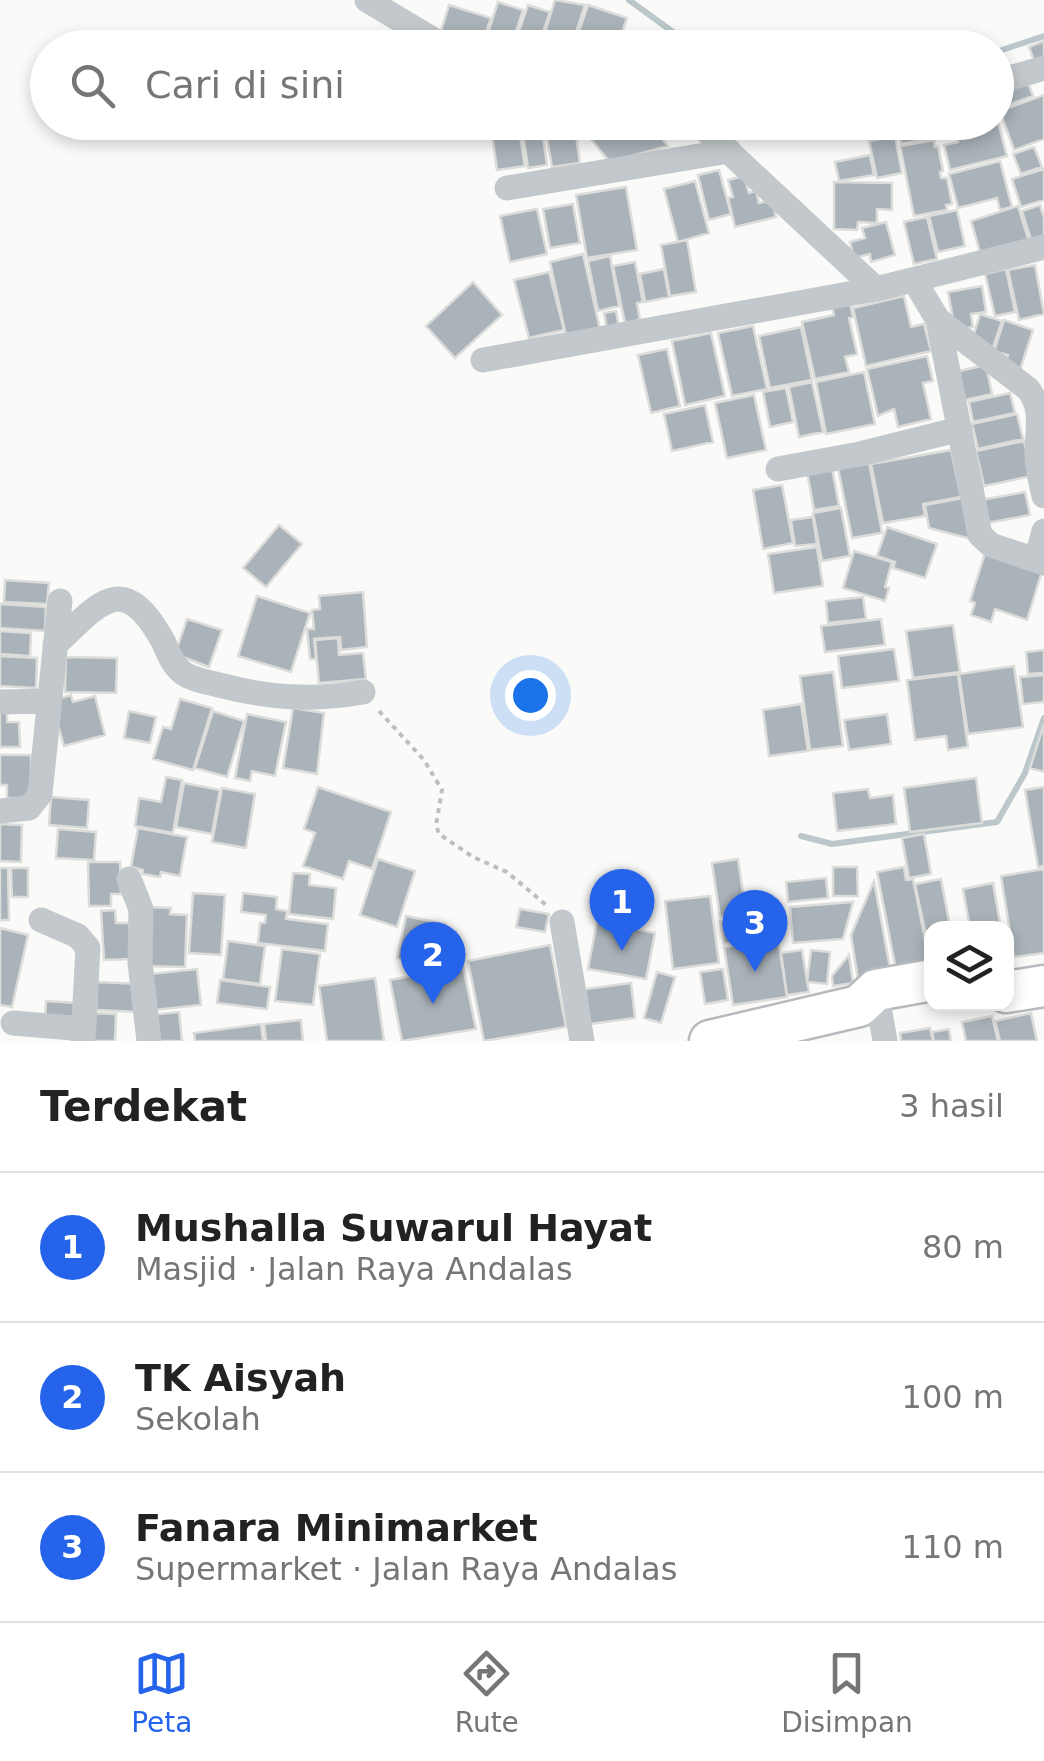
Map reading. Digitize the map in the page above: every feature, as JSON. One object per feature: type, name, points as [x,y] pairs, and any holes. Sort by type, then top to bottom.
[{"type":"main road","points":[[1014,966],[1044,961]]},
{"type":"main road","points":[[875,1013],[924,985]]},
{"type":"main road","points":[[1014,991],[1044,986]]},
{"type":"main road","points":[[710,1041],[924,1006]]},
{"type":"street","points":[[366,0],[417,30]]},
{"type":"street","points":[[1014,77],[1044,68]]},
{"type":"street","points":[[717,140],[876,290]]},
{"type":"street","points":[[507,188],[729,151]]},
{"type":"street","points":[[483,360],[876,290],[1044,247]]},
{"type":"street","points":[[914,280],[938,320],[980,536],[991,545],[1040,562],[1044,531]]},
{"type":"street","points":[[938,320],[1033,394],[1041,413],[1044,496]]},
{"type":"street","points":[[778,468],[860,454],[960,428]]},
{"type":"street","points":[[54,645],[100,603],[120,599],[142,608],[178,670],[188,676],[282,698],[330,698],[363,692]]},
{"type":"street","points":[[0,811],[29,808],[38,800],[60,601]]},
{"type":"street","points":[[0,702],[48,701]]},
{"type":"street","points":[[129,879],[141,909],[140,963],[149,1041]]},
{"type":"street","points":[[14,1023],[83,1035],[88,948],[78,936],[41,920]]},
{"type":"street","points":[[562,922],[582,1041]]},
{"type":"path","points":[[363,692],[424,760],[442,790],[436,825],[439,834],[473,857],[507,872],[540,902],[553,908],[562,922]]},
{"type":"building","points":[[555,0],[585,5],[577,30],[546,30]]},
{"type":"building","points":[[498,2],[523,10],[517,30],[489,30]]},
{"type":"building","points":[[449,5],[491,18],[487,30],[441,30]]},
{"type":"building","points":[[528,5],[550,12],[544,30],[519,30]]},
{"type":"building","points":[[588,5],[627,18],[623,30],[579,30]]},
{"type":"building","points":[[1044,41],[1044,63],[1036,66],[1029,47]]},
{"type":"building","points":[[1027,80],[1033,96],[1014,103],[1014,85]]},
{"type":"building","points":[[1044,95],[1044,139],[1014,150],[1010,140],[1014,140],[1014,106]]},
{"type":"building","points":[[493,140],[521,140],[525,166],[497,170]]},
{"type":"building","points":[[524,140],[544,140],[547,165],[528,168]]},
{"type":"building","points":[[547,140],[577,140],[580,163],[552,167]]},
{"type":"building","points":[[592,140],[663,140],[668,146],[610,162]]},
{"type":"building","points":[[896,140],[902,173],[877,178],[869,141]]},
{"type":"building","points":[[934,140],[943,171],[941,178],[947,178],[952,204],[946,205],[947,210],[914,216],[900,146]]},
{"type":"building","points":[[1003,140],[1007,156],[950,170],[944,145]]},
{"type":"building","points":[[1034,147],[1042,167],[1021,174],[1013,154]]},
{"type":"building","points":[[870,155],[874,175],[839,181],[835,162]]},
{"type":"building","points":[[1000,161],[1012,207],[1000,210],[997,198],[958,208],[949,174]]},
{"type":"building","points":[[1044,169],[1044,200],[1021,207],[1012,179]]},
{"type":"building","points":[[719,170],[731,214],[709,220],[698,175]]},
{"type":"building","points":[[744,176],[749,193],[756,191],[759,203],[772,200],[776,217],[735,227],[728,180]]},
{"type":"building","points":[[695,181],[709,233],[678,242],[664,189]]},
{"type":"building","points":[[834,182],[892,183],[892,210],[877,209],[877,223],[858,222],[857,230],[834,229]]},
{"type":"building","points":[[626,187],[637,250],[587,258],[576,195]]},
{"type":"building","points":[[573,204],[580,243],[550,248],[543,209]]},
{"type":"building","points":[[1040,205],[1044,239],[1032,243],[1022,211]]},
{"type":"building","points":[[1018,206],[1030,245],[982,259],[971,221]]},
{"type":"building","points":[[537,209],[547,254],[510,262],[500,216]]},
{"type":"building","points":[[957,210],[965,246],[938,252],[929,216]]},
{"type":"building","points":[[927,217],[937,259],[914,264],[904,222]]},
{"type":"building","points":[[886,222],[895,255],[871,262],[870,254],[854,258],[850,242],[865,238],[862,228]]},
{"type":"building","points":[[687,240],[696,292],[670,296],[661,245]]},
{"type":"building","points":[[583,254],[600,329],[566,336],[550,262]]},
{"type":"building","points":[[610,256],[619,306],[598,311],[588,261]]},
{"type":"building","points":[[635,262],[643,302],[637,303],[640,320],[625,323],[613,266]]},
{"type":"building","points":[[1035,265],[1044,314],[1019,320],[1008,270]]},
{"type":"building","points":[[664,269],[669,297],[645,302],[640,274]]},
{"type":"building","points":[[1006,269],[1015,312],[995,316],[985,274]]},
{"type":"building","points":[[549,272],[564,330],[529,338],[514,280]]},
{"type":"building","points":[[473,282],[502,315],[455,358],[426,326]]},
{"type":"building","points":[[982,286],[986,312],[971,314],[973,327],[955,330],[948,292]]},
{"type":"building","points":[[904,296],[911,327],[924,324],[931,351],[866,366],[853,308]]},
{"type":"building","points":[[850,303],[853,317],[849,318],[857,354],[845,357],[849,372],[815,379],[802,322],[834,315],[832,307]]},
{"type":"building","points":[[616,311],[619,327],[607,329],[604,313]]},
{"type":"building","points":[[980,314],[1002,321],[992,351],[971,344]]},
{"type":"building","points":[[1004,320],[1033,330],[1020,370],[1004,365],[1008,355],[994,351]]},
{"type":"building","points":[[753,326],[767,389],[732,396],[718,333]]},
{"type":"building","points":[[801,327],[812,380],[770,388],[759,336]]},
{"type":"building","points":[[711,333],[725,396],[685,405],[672,341]]},
{"type":"building","points":[[667,349],[680,406],[651,413],[638,355]]},
{"type":"building","points":[[927,356],[933,381],[923,383],[931,419],[898,427],[894,409],[878,416],[867,369]]},
{"type":"building","points":[[986,365],[992,394],[965,400],[959,371]]},
{"type":"building","points":[[864,372],[875,424],[826,434],[816,382]]},
{"type":"building","points":[[812,382],[823,432],[799,437],[789,387]]},
{"type":"building","points":[[786,388],[793,422],[770,427],[763,392]]},
{"type":"building","points":[[1010,393],[1015,413],[973,422],[969,402]]},
{"type":"building","points":[[754,395],[766,450],[727,458],[715,403]]},
{"type":"building","points":[[705,405],[713,442],[672,451],[664,414]]},
{"type":"building","points":[[1017,414],[1023,439],[978,449],[972,424]]},
{"type":"building","points":[[1024,441],[1032,476],[984,486],[976,451]]},
{"type":"building","points":[[951,450],[961,497],[923,504],[925,516],[883,523],[871,464]]},
{"type":"building","points":[[869,462],[882,533],[852,538],[838,468]]},
{"type":"building","points":[[832,468],[839,506],[814,510],[807,472]]},
{"type":"building","points":[[782,485],[793,543],[763,549],[753,490]]},
{"type":"building","points":[[1025,492],[1030,515],[987,523],[981,500]]},
{"type":"building","points":[[963,498],[971,539],[929,528],[925,505]]},
{"type":"building","points":[[841,508],[850,556],[822,561],[813,513]]},
{"type":"building","points":[[813,517],[817,544],[795,546],[791,520]]},
{"type":"building","points":[[279,525],[302,544],[266,587],[243,568]]},
{"type":"building","points":[[887,527],[937,544],[925,578],[893,568],[895,562],[877,556]]},
{"type":"building","points":[[817,547],[823,586],[774,593],[768,554]]},
{"type":"building","points":[[986,550],[1043,568],[1027,620],[995,609],[991,622],[971,615],[975,603],[970,601]]},
{"type":"building","points":[[854,551],[892,562],[885,601],[843,588]]},
{"type":"building","points":[[5,580],[49,583],[47,604],[4,602]]},
{"type":"building","points":[[363,592],[367,647],[341,650],[340,637],[314,639],[316,659],[310,659],[307,629],[314,629],[312,610],[320,609],[319,596]]},
{"type":"building","points":[[257,596],[310,613],[291,672],[238,656]]},
{"type":"building","points":[[863,597],[866,619],[828,623],[826,601]]},
{"type":"building","points":[[0,604],[46,607],[45,631],[0,628]]},
{"type":"building","points":[[187,619],[222,630],[209,667],[175,654]]},
{"type":"building","points":[[881,619],[885,645],[825,652],[821,626]]},
{"type":"building","points":[[953,625],[960,672],[913,678],[906,631]]},
{"type":"building","points":[[0,631],[31,633],[30,656],[0,654]]},
{"type":"building","points":[[338,638],[339,655],[363,653],[366,679],[319,683],[315,640]]},
{"type":"building","points":[[894,649],[899,681],[842,688],[838,656]]},
{"type":"building","points":[[1044,650],[1044,673],[1028,674],[1026,652]]},
{"type":"building","points":[[0,656],[37,658],[36,688],[0,686]]},
{"type":"building","points":[[66,657],[117,658],[116,693],[65,692]]},
{"type":"building","points":[[1014,666],[1023,727],[968,734],[959,674]]},
{"type":"building","points":[[833,672],[843,746],[810,750],[800,676]]},
{"type":"building","points":[[958,674],[968,747],[948,750],[946,736],[915,740],[907,680]]},
{"type":"building","points":[[1044,675],[1044,702],[1023,704],[1020,677]]},
{"type":"building","points":[[71,695],[73,702],[95,696],[105,735],[64,746],[51,701]]},
{"type":"building","points":[[180,699],[212,708],[193,770],[153,759],[163,727],[171,729]]},
{"type":"building","points":[[801,704],[808,751],[769,756],[763,710]]},
{"type":"building","points":[[293,708],[324,713],[317,774],[283,768]]},
{"type":"building","points":[[0,710],[7,710],[7,722],[19,722],[20,747],[0,747]]},
{"type":"building","points":[[129,711],[156,717],[150,743],[124,738]]},
{"type":"building","points":[[213,711],[244,721],[227,777],[195,768]]},
{"type":"building","points":[[247,714],[286,722],[275,776],[252,771],[250,781],[235,778]]},
{"type":"building","points":[[887,714],[891,744],[849,750],[844,720]]},
{"type":"building","points":[[1044,724],[1044,772],[1030,768]]},
{"type":"building","points":[[0,755],[31,755],[31,798],[7,798],[7,785],[0,785]]},
{"type":"building","points":[[166,777],[182,780],[173,833],[135,826],[139,798],[161,802]]},
{"type":"building","points":[[976,778],[982,823],[910,832],[904,788]]},
{"type":"building","points":[[184,783],[220,790],[212,834],[176,827]]},
{"type":"building","points":[[318,787],[391,812],[372,869],[349,861],[343,879],[303,866],[315,833],[304,829]]},
{"type":"building","points":[[1044,787],[1044,866],[1038,867],[1025,790]]},
{"type":"building","points":[[222,788],[255,794],[246,848],[212,842]]},
{"type":"building","points":[[868,789],[870,798],[893,795],[896,824],[837,831],[833,793]]},
{"type":"building","points":[[51,797],[89,800],[87,828],[49,825]]},
{"type":"building","points":[[0,824],[22,825],[21,862],[0,861]]},
{"type":"building","points":[[138,828],[187,837],[180,876],[142,874],[143,870],[131,867]]},
{"type":"building","points":[[58,829],[96,832],[94,860],[56,858]]},
{"type":"building","points":[[924,834],[931,874],[909,878],[902,838]]},
{"type":"building","points":[[378,859],[415,871],[397,927],[360,915]]},
{"type":"building","points":[[738,859],[746,913],[720,917],[712,863]]},
{"type":"building","points":[[88,862],[120,862],[121,894],[111,894],[111,906],[89,906]]},
{"type":"building","points":[[833,867],[857,867],[858,896],[833,896]]},
{"type":"building","points":[[904,867],[906,880],[913,879],[924,934],[924,970],[897,975],[877,872]]},
{"type":"building","points":[[0,868],[8,868],[9,920],[0,920]]},
{"type":"building","points":[[11,868],[28,868],[28,897],[12,897]]},
{"type":"building","points":[[1044,869],[1044,953],[1014,957],[1014,921],[1008,921],[1001,876]]},
{"type":"building","points":[[293,873],[310,874],[309,885],[336,888],[333,919],[289,914]]},
{"type":"building","points":[[826,878],[828,898],[788,902],[786,882]]},
{"type":"building","points":[[941,879],[949,921],[924,921],[924,926],[915,884]]},
{"type":"building","points":[[874,881],[891,974],[858,980],[851,935]]},
{"type":"building","points":[[993,883],[1000,921],[969,921],[963,889]]},
{"type":"building","points":[[193,893],[225,895],[221,955],[189,953]]},
{"type":"building","points":[[243,893],[277,897],[276,909],[287,911],[286,919],[328,924],[325,951],[258,943],[260,923],[265,923],[266,915],[241,912]]},
{"type":"building","points":[[710,896],[719,963],[673,969],[665,901]]},
{"type":"building","points":[[853,902],[843,939],[793,943],[790,907]]},
{"type":"building","points":[[145,907],[171,908],[170,914],[187,915],[185,967],[143,966]]},
{"type":"building","points":[[520,909],[549,914],[545,932],[516,927]]},
{"type":"building","points":[[115,910],[116,923],[129,923],[131,959],[104,960],[101,911]]},
{"type":"building","points":[[774,913],[778,936],[724,944],[720,921]]},
{"type":"building","points":[[406,916],[445,924],[436,967],[397,958]]},
{"type":"building","points":[[597,921],[655,933],[646,979],[588,969]]},
{"type":"building","points":[[0,928],[28,935],[12,1007],[0,1005]]},
{"type":"building","points":[[778,939],[787,997],[733,1005],[724,947]]},
{"type":"building","points":[[228,941],[265,946],[260,984],[223,979]]},
{"type":"building","points":[[550,945],[566,1027],[484,1041],[468,961]]},
{"type":"building","points":[[282,949],[320,954],[313,1005],[275,1001]]},
{"type":"building","points":[[802,950],[809,992],[787,995],[781,953]]},
{"type":"building","points":[[811,950],[830,952],[827,984],[807,982]]},
{"type":"building","points":[[849,955],[853,983],[833,986],[832,976]]},
{"type":"building","points":[[463,966],[476,1029],[402,1041],[390,980]]},
{"type":"building","points":[[197,969],[201,1005],[154,1010],[150,974]]},
{"type":"building","points":[[723,969],[728,1000],[705,1004],[700,972]]},
{"type":"building","points":[[657,972],[675,977],[661,1023],[644,1018]]},
{"type":"building","points":[[375,978],[384,1041],[327,1041],[319,986]]},
{"type":"building","points":[[220,980],[270,987],[267,1009],[217,1003]]},
{"type":"building","points":[[97,982],[142,984],[141,1012],[96,1010]]},
{"type":"building","points":[[631,983],[635,1018],[590,1024],[585,989]]},
{"type":"building","points":[[46,1001],[76,1003],[74,1025],[45,1023]]},
{"type":"building","points":[[179,1012],[182,1041],[152,1041],[149,1015]]},
{"type":"building","points":[[90,1013],[116,1014],[115,1041],[88,1041]]},
{"type":"building","points":[[1031,1013],[1037,1041],[1000,1041],[995,1021]]},
{"type":"building","points":[[992,1016],[998,1041],[966,1041],[962,1022]]},
{"type":"building","points":[[301,1020],[303,1041],[266,1041],[264,1024]]},
{"type":"building","points":[[261,1024],[263,1041],[195,1041],[194,1033]]},
{"type":"building","points":[[930,1028],[933,1041],[901,1041],[900,1033]]},
{"type":"building","points":[[949,1029],[951,1041],[934,1041],[932,1032]]},
{"type":"waterway","points":[[629,0],[670,30]]},
{"type":"waterway","points":[[1014,46],[1044,36]]},
{"type":"waterway","points":[[801,836],[832,844],[997,822],[1025,773],[1044,718]]},
{"type":"place","name":"Mushalla Suwarul Hayat","points":[[622,951]]},
{"type":"place","name":"Fanara Minimarket","points":[[755,972]]},
{"type":"place","name":"TK Aisyah","points":[[433,1004]]}]
